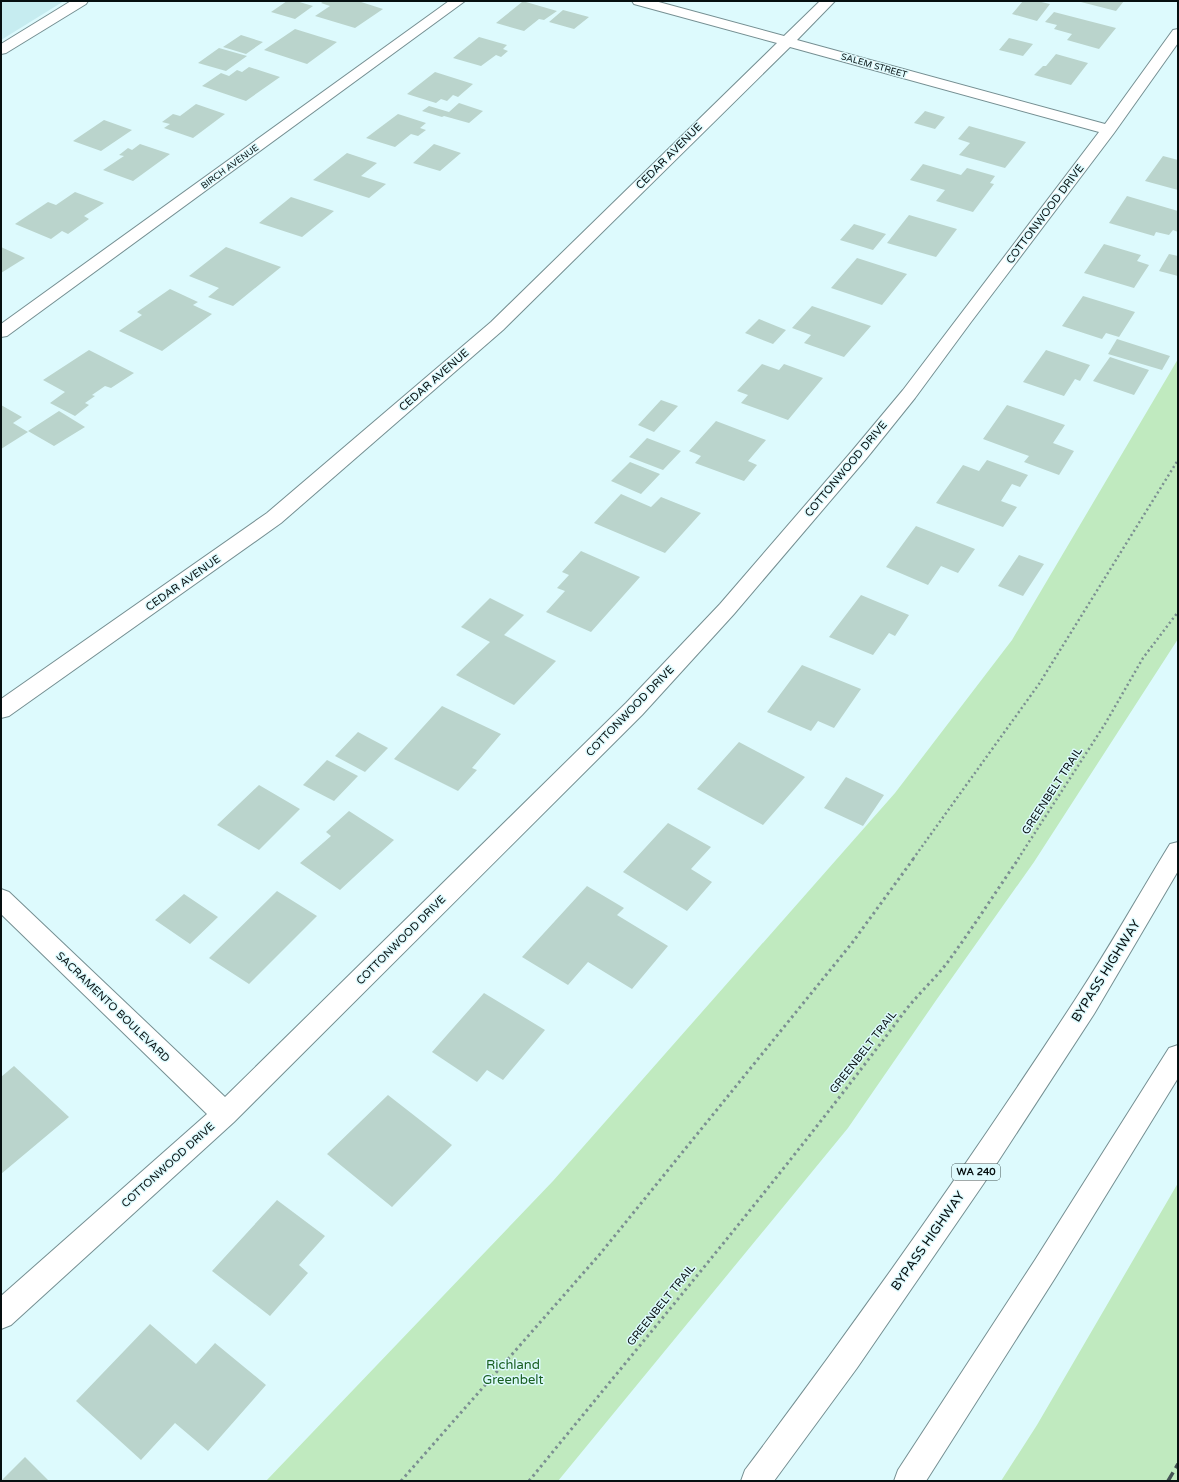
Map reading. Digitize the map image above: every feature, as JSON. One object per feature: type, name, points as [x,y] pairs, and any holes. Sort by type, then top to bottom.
[{"type":"main road","points":[[1,50],[82,1]]},
{"type":"main road","name":"BIRCH AVENUE","points":[[1,332],[458,1]]},
{"type":"main road","name":"SALEM STREET","points":[[639,1],[1109,130]]},
{"type":"main road","name":"CEDAR AVENUE","points":[[1,710],[274,518],[497,326],[828,1]]},
{"type":"main road","name":"COTTONWOOD DRIVE","points":[[1,1315],[225,1114],[634,709],[726,609],[859,455],[909,394],[969,312],[1109,130],[1178,33]]},
{"type":"main road","name":"BYPASS HIGHWAY","points":[[756,1481],[847,1358],[975,1174],[1085,1006],[1178,851]]},
{"type":"main road","name":"SACRAMENTO BOULEVARD","points":[[1,899],[225,1114]]},
{"type":"main road","points":[[909,1481],[1045,1269],[1178,1056]]},
{"type":"path","points":[[401,1481],[600,1254],[852,943],[1039,684],[1178,460]]},
{"type":"path","name":"GREENBELT TRAIL","points":[[529,1481],[865,1066],[920,992],[945,965],[972,928],[1050,811],[1106,724],[1143,658],[1178,612]]},
{"type":"shaded area","points":[[1,1],[64,1],[1,40]]},
{"type":"green space","name":"Richland Greenbelt","points":[[1178,359],[1178,639],[1034,862],[848,1128],[558,1481],[266,1481],[553,1181],[895,793],[1012,640]]},
{"type":"green space","points":[[1178,1183],[1178,1481],[1001,1481],[1037,1425]]},
{"type":"building","points":[[287,1],[296,1],[313,6],[295,19],[271,12]]},
{"type":"building","points":[[324,1],[358,1],[383,9],[355,28],[315,16],[330,6],[321,3]]},
{"type":"building","points":[[1023,1],[1037,1],[1050,4],[1037,21],[1012,14]]},
{"type":"building","points":[[1077,1],[1124,1],[1116,11]]},
{"type":"building","points":[[522,2],[557,11],[544,20],[539,19],[524,31],[496,23]]},
{"type":"building","points":[[563,10],[589,17],[574,29],[549,22]]},
{"type":"building","points":[[1054,12],[1116,28],[1099,49],[1067,40],[1072,34],[1054,29],[1057,25],[1045,22]]},
{"type":"building","points":[[295,29],[337,42],[307,64],[264,50]]},
{"type":"building","points":[[241,35],[263,42],[246,54],[223,47]]},
{"type":"building","points":[[479,37],[507,45],[503,49],[508,51],[501,57],[496,55],[481,66],[453,58]]},
{"type":"building","points":[[1009,38],[1033,44],[1023,56],[999,50]]},
{"type":"building","points":[[219,48],[247,56],[226,71],[198,63]]},
{"type":"building","points":[[1056,54],[1088,63],[1071,85],[1034,75],[1043,66],[1046,66]]},
{"type":"building","points":[[249,67],[280,77],[246,101],[202,86],[221,73],[229,76],[237,70],[242,72]]},
{"type":"building","points":[[435,72],[473,84],[458,97],[453,95],[447,101],[441,99],[436,103],[407,94]]},
{"type":"building","points":[[459,103],[483,111],[469,123],[422,111],[429,106],[449,112]]},
{"type":"building","points":[[196,104],[225,114],[193,138],[164,128],[170,124],[162,122],[173,114],[180,116]]},
{"type":"building","points":[[925,111],[945,117],[935,129],[914,123]]},
{"type":"building","points":[[398,114],[426,123],[420,128],[426,130],[418,136],[411,134],[395,147],[366,138]]},
{"type":"building","points":[[104,120],[132,130],[101,151],[73,141]]},
{"type":"building","points":[[969,126],[1026,142],[1005,168],[959,155],[970,143],[958,139]]},
{"type":"building","points":[[140,144],[170,154],[133,181],[103,170],[124,156],[119,155],[128,148],[132,150]]},
{"type":"building","points":[[434,144],[461,153],[440,171],[413,163]]},
{"type":"building","points":[[347,153],[377,163],[361,176],[386,184],[369,198],[313,180]]},
{"type":"building","points":[[1163,156],[1178,160],[1178,190],[1145,181]]},
{"type":"building","points":[[923,164],[961,175],[967,168],[995,176],[990,183],[994,184],[973,212],[936,201],[945,190],[910,180]]},
{"type":"building","points":[[75,192],[104,203],[84,216],[89,219],[68,234],[62,231],[51,239],[15,224],[48,202],[56,205]]},
{"type":"building","points":[[1127,196],[1178,211],[1178,232],[1173,230],[1169,235],[1156,232],[1154,236],[1109,223]]},
{"type":"building","points":[[291,197],[334,211],[302,237],[259,223]]},
{"type":"building","points":[[909,215],[957,229],[936,257],[887,243]]},
{"type":"building","points":[[854,224],[886,234],[873,250],[840,240]]},
{"type":"building","points":[[1104,244],[1141,255],[1137,261],[1149,265],[1134,288],[1084,273]]},
{"type":"building","points":[[1,247],[25,258],[1,273]]},
{"type":"building","points":[[226,247],[281,267],[233,306],[208,297],[219,288],[189,276]]},
{"type":"building","points":[[1169,254],[1178,256],[1178,276],[1159,271]]},
{"type":"building","points":[[857,258],[907,274],[882,305],[831,288]]},
{"type":"building","points":[[170,289],[198,302],[193,305],[212,314],[162,351],[119,331],[142,315],[137,312]]},
{"type":"building","points":[[1083,296],[1135,312],[1119,337],[1106,333],[1102,339],[1062,326]]},
{"type":"building","points":[[812,306],[871,326],[844,357],[804,343],[811,335],[792,328]]},
{"type":"building","points":[[759,319],[786,330],[773,344],[745,333]]},
{"type":"building","points":[[1117,339],[1170,356],[1162,370],[1108,354]]},
{"type":"building","points":[[89,350],[134,373],[111,388],[105,386],[92,395],[95,396],[85,403],[89,405],[75,416],[50,403],[65,392],[43,380]]},
{"type":"building","points":[[1046,350],[1090,365],[1080,381],[1075,379],[1064,396],[1023,382]]},
{"type":"building","points":[[1110,357],[1149,370],[1134,395],[1093,381]]},
{"type":"building","points":[[762,364],[779,370],[784,364],[823,378],[788,420],[741,403],[748,395],[737,391]]},
{"type":"building","points":[[661,400],[678,406],[654,432],[638,425]]},
{"type":"building","points":[[1,405],[22,417],[13,423],[28,432],[1,449]]},
{"type":"building","points":[[1007,405],[1065,425],[1053,443],[1074,451],[1059,475],[1024,462],[1029,456],[983,439]]},
{"type":"building","points":[[59,411],[85,427],[54,446],[28,431]]},
{"type":"building","points":[[716,421],[766,440],[748,461],[757,465],[744,481],[695,463],[701,456],[689,451]]},
{"type":"building","points":[[647,438],[681,451],[663,470],[629,457]]},
{"type":"building","points":[[987,460],[1028,475],[1020,487],[1012,484],[1001,501],[1017,507],[1003,527],[936,503],[963,465],[979,471]]},
{"type":"building","points":[[630,462],[660,474],[641,494],[611,481]]},
{"type":"building","points":[[621,494],[651,507],[661,497],[701,513],[665,553],[594,523]]},
{"type":"building","points":[[916,526],[975,549],[958,573],[941,566],[928,585],[886,567]]},
{"type":"building","points":[[581,551],[640,577],[591,632],[546,612],[565,591],[557,588],[569,575],[562,572]]},
{"type":"building","points":[[1019,555],[1044,564],[1023,596],[998,586]]},
{"type":"building","points":[[861,595],[909,615],[895,636],[889,633],[873,655],[829,637]]},
{"type":"building","points":[[490,598],[524,615],[504,635],[556,661],[514,705],[456,675],[490,642],[461,627]]},
{"type":"building","points":[[802,665],[861,689],[834,728],[818,721],[811,731],[767,712]]},
{"type":"building","points":[[442,706],[501,734],[472,768],[477,770],[458,791],[394,759]]},
{"type":"building","points":[[358,732],[388,748],[365,772],[335,756]]},
{"type":"building","points":[[739,742],[805,777],[763,825],[697,789]]},
{"type":"building","points":[[327,760],[358,776],[334,801],[303,785]]},
{"type":"building","points":[[846,777],[884,795],[863,826],[824,808]]},
{"type":"building","points":[[259,785],[300,809],[259,850],[217,825]]},
{"type":"building","points":[[349,811],[394,840],[340,890],[300,863],[331,836],[326,832]]},
{"type":"building","points":[[668,823],[711,847],[691,869],[712,882],[687,911],[623,872]]},
{"type":"building","points":[[587,886],[624,908],[617,915],[668,946],[632,989],[588,962],[568,985],[522,957]]},
{"type":"building","points":[[277,891],[317,916],[249,984],[209,958]]},
{"type":"building","points":[[184,894],[218,917],[190,944],[155,920]]},
{"type":"building","points":[[484,993],[545,1030],[503,1080],[487,1070],[477,1082],[432,1052]]},
{"type":"building","points":[[14,1066],[69,1117],[1,1174],[1,1077]]},
{"type":"building","points":[[388,1095],[452,1145],[392,1207],[327,1154]]},
{"type":"building","points":[[277,1200],[325,1236],[299,1265],[308,1273],[270,1316],[212,1271]]},
{"type":"building","points":[[150,1324],[196,1364],[215,1343],[266,1385],[208,1451],[175,1423],[141,1460],[76,1401]]},
{"type":"building","points":[[25,1457],[49,1481],[1,1481]]},
{"type":"railway","points":[[1168,1481],[1178,1464]]}]
